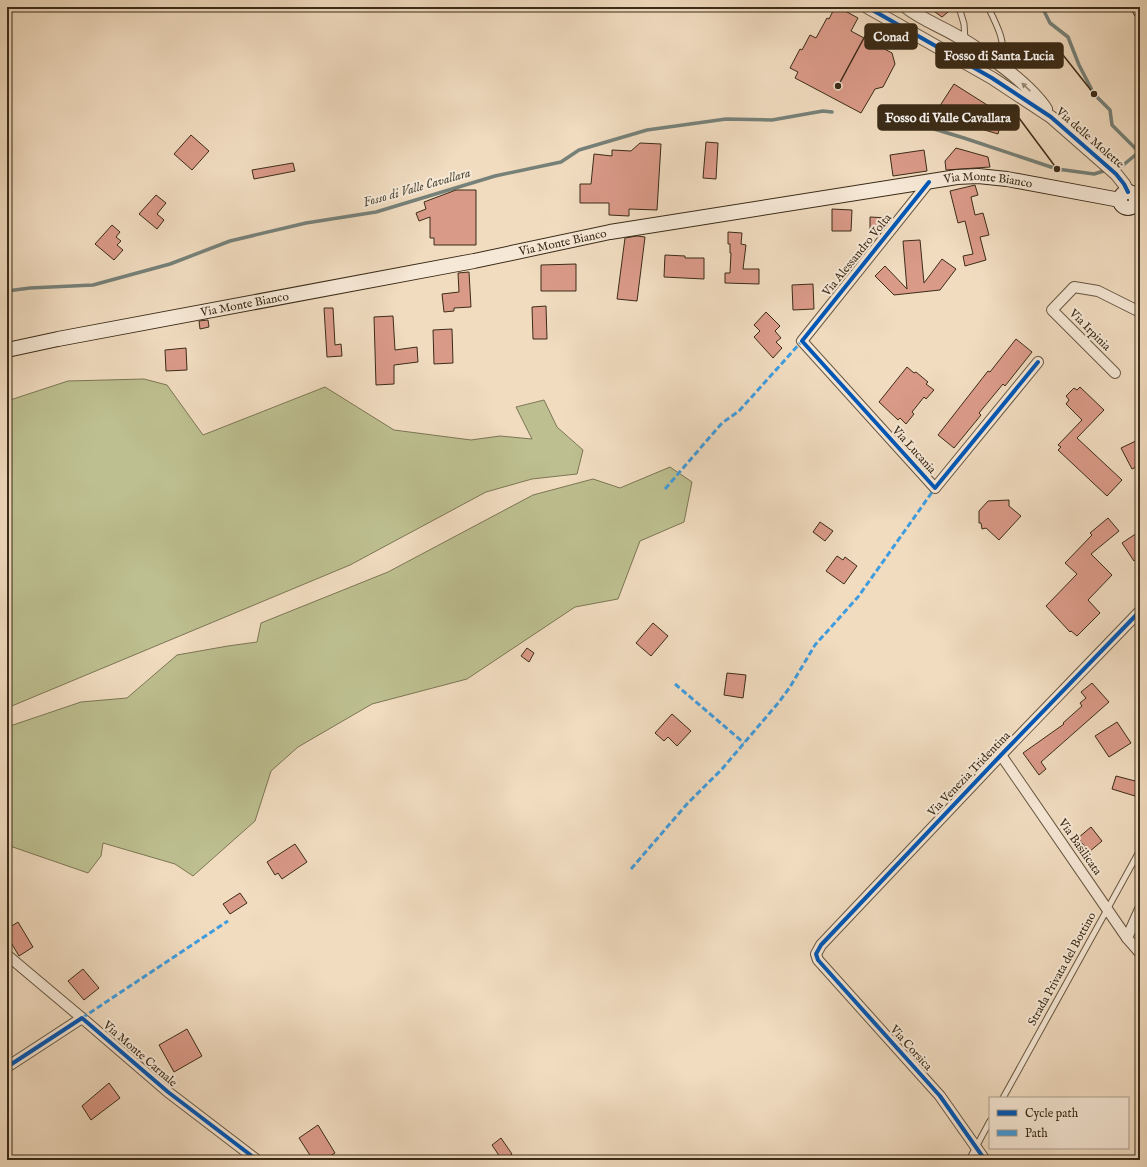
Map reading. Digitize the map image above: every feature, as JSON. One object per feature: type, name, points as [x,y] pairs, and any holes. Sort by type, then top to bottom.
[{"type":"main road","name":"Via Monte Bianco","points":[[7,350],[58,339],[474,261],[610,232],[964,176],[985,176],[1124,196],[1122,205],[1125,208],[1137,208]]},
{"type":"street","name":"Via delle Molette","points":[[867,7],[992,78],[1051,117],[1109,168],[1124,184],[1124,196]]},
{"type":"street","points":[[906,7],[964,40],[1004,68],[1034,95],[1051,117]]},
{"type":"street","name":"Via Alessandro Volta","points":[[802,341],[929,182]]},
{"type":"street","name":"Via Irpinia","points":[[1115,373],[1052,310],[1074,288],[1098,290],[1140,312]]},
{"type":"street","name":"Via Lucania","points":[[802,341],[935,488],[1038,362]]},
{"type":"street","name":"Via Venezia Tridentina","points":[[816,954],[821,945],[1140,611]]},
{"type":"street","name":"Via Basilicata","points":[[1001,755],[1127,938],[1140,953]]},
{"type":"street","points":[[1127,938],[1140,909]]},
{"type":"street","name":"Via Corsica","points":[[816,954],[818,960],[940,1096],[985,1160]]},
{"type":"street","name":"Via Monte Carnale","points":[[7,955],[168,1092],[254,1159]]},
{"type":"street","points":[[7,1067],[82,1018]]},
{"type":"lane","points":[[959,7],[964,24],[964,40]]},
{"type":"lane","points":[[988,7],[1002,39],[1004,68]]},
{"type":"lane","name":"Strada Privata del Bottino","points":[[1004,1097],[1140,850]]},
{"type":"lane","points":[[969,1160],[989,1123]]},
{"type":"green space","points":[[144,379],[167,385],[203,435],[325,387],[394,430],[471,440],[500,436],[532,439],[516,407],[544,400],[557,427],[583,450],[577,474],[532,479],[486,492],[350,565],[7,708],[7,401],[68,381]]},
{"type":"green space","points":[[670,467],[692,482],[684,522],[640,541],[618,599],[575,607],[467,679],[372,704],[298,747],[271,771],[255,821],[193,876],[175,864],[103,843],[101,856],[88,873],[7,845],[7,727],[81,702],[127,698],[177,655],[257,642],[261,623],[388,572],[533,495],[593,479],[620,488]]},
{"type":"building","points":[[835,7],[838,7],[858,18],[851,31],[892,53],[895,64],[883,87],[875,89],[861,113],[795,78],[798,72],[790,68],[800,49],[802,50],[810,35],[816,38]]},
{"type":"building","points":[[928,7],[954,7],[942,17]]},
{"type":"building","points":[[954,84],[1003,115],[998,134],[934,115]]},
{"type":"building","points":[[191,135],[209,151],[192,170],[174,154]]},
{"type":"building","points":[[706,142],[718,143],[716,179],[703,178]]},
{"type":"building","points":[[640,143],[661,144],[657,210],[629,209],[629,216],[609,215],[609,203],[580,203],[580,184],[591,184],[594,154],[612,156],[612,150],[631,151]]},
{"type":"building","points":[[956,148],[988,157],[990,167],[946,170],[945,161]]},
{"type":"building","points":[[924,150],[927,171],[893,176],[890,155]]},
{"type":"building","points":[[293,163],[295,171],[254,179],[252,170]]},
{"type":"building","points":[[975,185],[978,195],[971,197],[975,215],[983,213],[989,235],[980,237],[986,260],[965,266],[963,256],[973,254],[965,221],[958,223],[950,191]]},
{"type":"building","points":[[456,190],[476,190],[476,245],[434,245],[434,238],[430,238],[430,217],[419,221],[416,213],[426,209],[424,202]]},
{"type":"building","points":[[156,195],[166,203],[157,214],[164,220],[157,229],[139,214]]},
{"type":"building","points":[[832,209],[852,210],[851,231],[832,231]]},
{"type":"building","points":[[870,217],[889,218],[878,230],[870,230]]},
{"type":"building","points":[[112,225],[120,232],[116,237],[121,241],[117,245],[123,250],[114,260],[95,244]]},
{"type":"building","points":[[728,232],[742,233],[741,244],[746,245],[743,269],[759,269],[759,284],[725,283],[725,273],[730,273],[731,253],[730,244],[728,244]]},
{"type":"building","points":[[637,236],[645,237],[637,301],[617,299],[625,238]]},
{"type":"building","points":[[920,240],[924,283],[942,259],[956,269],[940,290],[894,295],[875,276],[885,266],[907,289],[903,241]]},
{"type":"building","points":[[665,255],[685,256],[685,258],[704,258],[704,279],[664,277]]},
{"type":"building","points":[[576,264],[576,291],[541,291],[541,265]]},
{"type":"building","points":[[469,272],[471,307],[454,308],[454,311],[444,312],[442,294],[459,292],[458,273]]},
{"type":"building","points":[[813,284],[814,309],[793,310],[792,285]]},
{"type":"building","points":[[546,306],[547,339],[533,339],[532,307]]},
{"type":"building","points":[[324,308],[333,308],[335,345],[341,344],[342,356],[327,357]]},
{"type":"building","points":[[766,312],[780,326],[775,331],[781,338],[776,342],[782,348],[773,358],[754,337],[760,331],[754,325]]},
{"type":"building","points":[[393,316],[395,350],[417,347],[418,362],[394,365],[394,384],[376,385],[374,317]]},
{"type":"building","points":[[208,320],[209,327],[200,329],[199,321]]},
{"type":"building","points":[[452,329],[453,363],[434,364],[433,330]]},
{"type":"building","points":[[1016,339],[1032,352],[1005,386],[1003,384],[979,413],[981,415],[954,448],[938,435],[988,371],[990,372]]},
{"type":"building","points":[[186,348],[187,370],[166,371],[165,350]]},
{"type":"building","points":[[907,367],[928,382],[926,384],[934,390],[926,399],[924,397],[912,412],[914,414],[906,424],[900,418],[898,420],[879,402]]},
{"type":"building","points":[[1080,387],[1104,410],[1077,438],[1122,480],[1107,496],[1058,450],[1061,447],[1058,445],[1082,420],[1066,404],[1069,400],[1066,396],[1074,388],[1077,390]]},
{"type":"building","points":[[1140,439],[1140,465],[1132,469],[1121,448]]},
{"type":"building","points":[[1009,500],[1009,506],[1021,516],[999,540],[986,528],[982,529],[981,523],[979,523],[979,511],[988,501]]},
{"type":"building","points":[[1108,518],[1119,531],[1091,554],[1112,575],[1088,600],[1100,613],[1077,636],[1071,631],[1070,632],[1046,606],[1077,574],[1065,563],[1092,535],[1090,533]]},
{"type":"building","points":[[820,522],[833,531],[825,541],[813,532]]},
{"type":"building","points":[[1140,531],[1140,557],[1134,561],[1122,543]]},
{"type":"building","points":[[837,556],[843,560],[845,557],[857,566],[844,584],[826,571]]},
{"type":"building","points":[[653,623],[668,636],[651,656],[636,643]]},
{"type":"building","points":[[527,648],[534,653],[529,662],[521,656]]},
{"type":"building","points":[[727,673],[746,675],[743,698],[724,695]]},
{"type":"building","points":[[1092,683],[1109,702],[1041,762],[1046,769],[1039,775],[1023,753],[1064,724],[1063,723],[1082,706],[1080,703],[1086,698],[1081,692]]},
{"type":"building","points":[[672,714],[691,731],[677,746],[668,737],[664,741],[655,733]]},
{"type":"building","points":[[1117,722],[1131,743],[1109,757],[1095,736]]},
{"type":"building","points":[[1116,776],[1139,782],[1135,796],[1112,789]]},
{"type":"building","points":[[1091,827],[1102,841],[1089,852],[1078,838]]},
{"type":"building","points":[[295,844],[307,862],[282,879],[278,873],[275,875],[267,862]]},
{"type":"building","points":[[240,893],[247,903],[230,914],[223,904]]},
{"type":"building","points":[[18,922],[33,947],[19,956],[7,936],[7,929]]},
{"type":"building","points":[[83,969],[99,988],[84,1000],[68,981]]},
{"type":"building","points":[[187,1029],[202,1056],[174,1072],[159,1045]]},
{"type":"building","points":[[109,1083],[120,1098],[91,1120],[82,1106]]},
{"type":"building","points":[[318,1125],[335,1153],[323,1160],[313,1160],[299,1138]]},
{"type":"building","points":[[501,1138],[512,1154],[504,1160],[502,1160],[492,1145]]},
{"type":"waterway","points":[[1042,7],[1050,23],[1068,37],[1079,65],[1094,94],[1110,110],[1112,125],[1140,153]]},
{"type":"waterway","name":"Fosso di Valle Cavallara","points":[[7,291],[30,288],[93,285],[170,264],[230,241],[306,223],[376,212],[495,176],[561,162],[579,150],[647,130],[726,119],[772,120],[823,111],[832,112]]},
{"type":"waterway","name":"Fosso di Valle Cavallara","points":[[887,118],[901,119],[1057,169],[1094,174],[1107,170]]},
{"type":"waterway","name":"Fosso di Valle Cavallara","points":[[1113,168],[1122,166],[1139,152]]},
{"type":"marked path","points":[[665,489],[722,423],[739,411],[802,341]]},
{"type":"marked path","points":[[631,869],[687,804],[722,769],[779,702],[790,687],[815,645],[858,597],[935,488]]},
{"type":"marked path","points":[[675,684],[744,743]]},
{"type":"marked path","points":[[82,1018],[228,921]]},
{"type":"cycle path","points":[[867,7],[992,78],[1051,117],[1116,174],[1128,192]]},
{"type":"cycle path","points":[[929,182],[802,341],[935,488],[1038,362]]},
{"type":"cycle path","points":[[985,1160],[940,1096],[818,960],[816,954],[821,945],[1140,611]]},
{"type":"cycle path","points":[[7,1067],[82,1018],[168,1092],[257,1160]]},
{"type":"place","name":"Conad","points":[[838,86]]},
{"type":"place","name":"Fosso di Santa Lucia","points":[[1094,94]]},
{"type":"place","name":"Fosso di Valle Cavallara","points":[[1057,169]]}]
